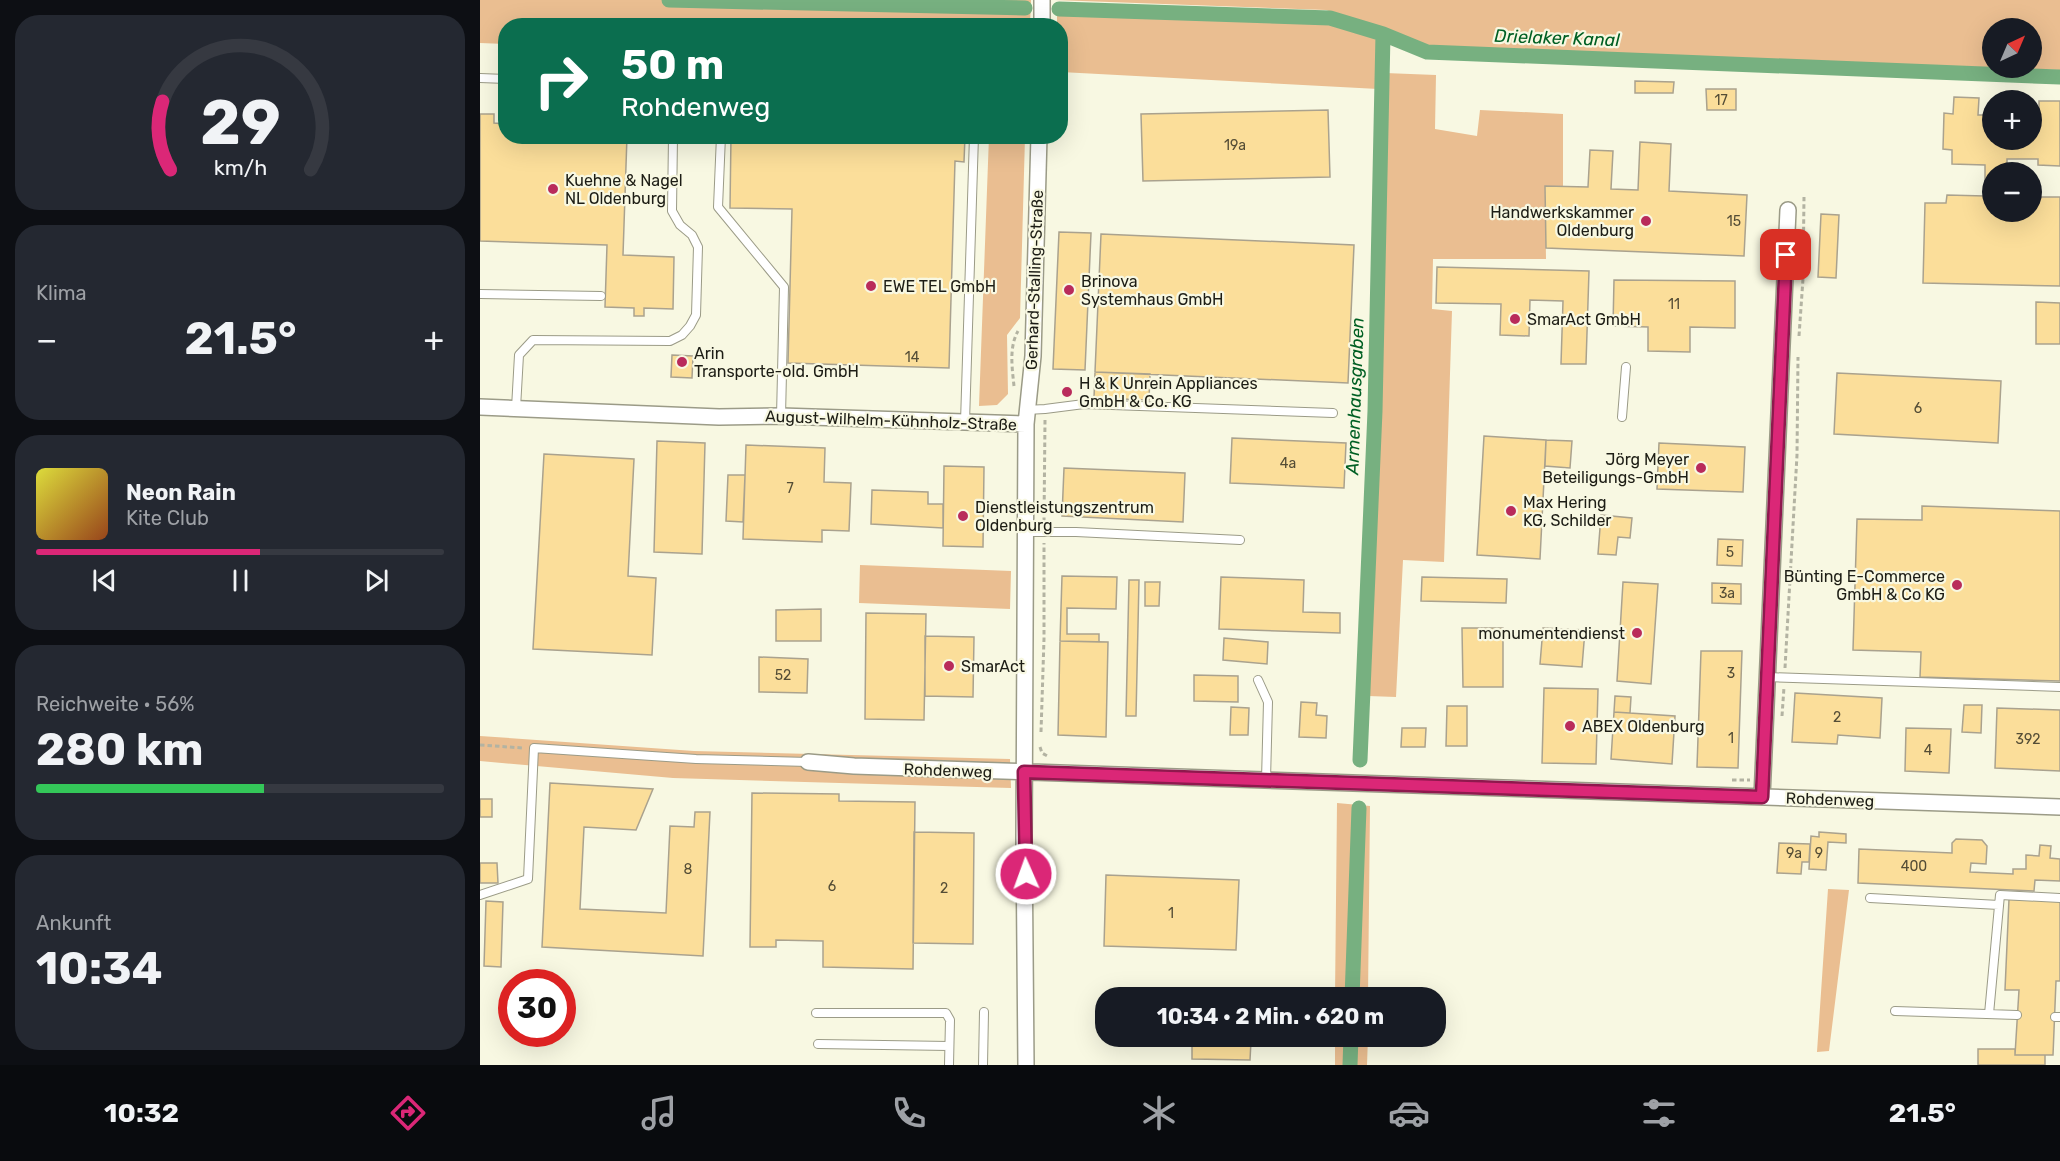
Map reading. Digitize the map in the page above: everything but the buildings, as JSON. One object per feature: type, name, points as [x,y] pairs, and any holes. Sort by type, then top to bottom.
[{"type":"street","points":[[1042,0],[1042,18]]},
{"type":"street","name":"Gerhard-Stalling-Straße","points":[[1026,417],[1034,356],[1039,144]]},
{"type":"street","points":[[1762,797],[1788,210]]},
{"type":"street","name":"August-Wilhelm-Kühnholz-Straße","points":[[480,407],[719,417],[781,416],[965,422],[1026,417],[1024,772],[1026,1065]]},
{"type":"street","name":"Rohdenweg","points":[[808,762],[854,766],[2060,807]]},
{"type":"lane","points":[[480,78],[498,79]]},
{"type":"lane","points":[[516,408],[519,355],[533,340],[670,340],[681,335],[690,326],[696,315],[698,247],[672,211],[673,144]]},
{"type":"lane","points":[[721,144],[718,207],[784,286],[781,416]]},
{"type":"lane","points":[[965,422],[974,144]]},
{"type":"lane","points":[[480,294],[601,296]]},
{"type":"lane","points":[[1622,417],[1626,367]]},
{"type":"lane","points":[[1026,417],[1045,410],[1084,404],[1333,413]]},
{"type":"lane","points":[[1025,532],[1076,531],[1240,540]]},
{"type":"lane","points":[[1767,677],[2060,687]]},
{"type":"lane","points":[[1258,680],[1268,702],[1266,780]]},
{"type":"lane","points":[[480,895],[528,879],[534,748],[696,759],[808,762]]},
{"type":"lane","points":[[1989,1014],[2000,895],[2060,898]]},
{"type":"lane","points":[[1870,898],[1999,905]]},
{"type":"lane","points":[[1895,1011],[2017,1015]]},
{"type":"lane","points":[[983,1065],[984,1012]]},
{"type":"lane","points":[[816,1013],[946,1013],[950,1020],[949,1065]]},
{"type":"lane","points":[[818,1044],[949,1046]]},
{"type":"path","points":[[1781,724],[1797,454],[1798,346],[1803,279],[1804,197]]},
{"type":"path","points":[[1040,734],[1044,639],[1045,410]]},
{"type":"path","points":[[1039,742],[1042,753],[1053,760]]},
{"type":"path","points":[[480,745],[534,748]]},
{"type":"path","points":[[1729,780],[1761,780]]},
{"type":"shaded area","points":[[480,0],[1031,0],[1030,18],[498,18],[498,44],[480,43]]},
{"type":"shaded area","points":[[1055,0],[2060,0],[2060,70],[2042,69],[2042,18],[1982,18],[1982,68],[1429,47],[1326,10]]},
{"type":"shaded area","points":[[1057,14],[1331,22],[1379,38],[1378,89],[1068,72],[1068,18],[1057,18]]},
{"type":"shaded area","points":[[1385,73],[1436,75],[1435,129],[1477,136],[1480,110],[1563,114],[1563,186],[1545,186],[1546,259],[1433,259],[1432,309],[1452,311],[1444,562],[1403,560],[1396,697],[1368,696],[1379,411]]},
{"type":"shaded area","points":[[989,144],[1025,144],[1020,318],[1007,335],[1008,394],[997,405],[979,406]]},
{"type":"shaded area","points":[[860,565],[1011,571],[1010,609],[859,603]]},
{"type":"shaded area","points":[[480,736],[694,751],[1010,759],[1011,788],[673,778],[480,761]]},
{"type":"shaded area","points":[[1337,803],[1370,806],[1368,987],[1335,987]]},
{"type":"shaded area","points":[[1828,889],[1849,890],[1829,1051],[1817,1052]]},
{"type":"shaded area","points":[[1335,1047],[1368,1047],[1367,1065],[1335,1065]]},
{"type":"waterway","name":"Drielaker Kanal","points":[[669,0],[1025,8]]},
{"type":"waterway","name":"Drielaker Kanal","points":[[1059,9],[1330,18],[1383,34],[1427,52],[2060,77]]},
{"type":"waterway","name":"Armenhausgraben","points":[[1360,760],[1375,411],[1383,34]]},
{"type":"waterway","name":"Armenhausgraben","points":[[1352,987],[1359,808]]},
{"type":"waterway","name":"Armenhausgraben","points":[[1350,1065],[1351,1047]]},
{"type":"place","name":"Kuehne & Nagel NL Oldenburg","points":[[553,189]]},
{"type":"place","name":"Handwerkskammer Oldenburg","points":[[1646,221]]},
{"type":"place","name":"EWE TEL GmbH","points":[[871,286]]},
{"type":"place","name":"Brinova Systemhaus GmbH","points":[[1069,290]]},
{"type":"place","name":"SmarAct GmbH","points":[[1515,319]]},
{"type":"place","name":"Arin Transporte-old. GmbH","points":[[682,362]]},
{"type":"place","name":"H & K Unrein Appliances GmbH & Co. KG","points":[[1067,392]]},
{"type":"place","name":"Jörg Meyer Beteiligungs-GmbH","points":[[1701,468]]},
{"type":"place","name":"Max Hering KG, Schilder","points":[[1511,511]]},
{"type":"place","name":"Dienstleistungszentrum Oldenburg","points":[[963,516]]},
{"type":"place","name":"Bünting E-Commerce GmbH & Co KG","points":[[1957,585]]},
{"type":"place","name":"monumentendienst","points":[[1637,633]]},
{"type":"place","name":"SmarAct","points":[[949,666]]},
{"type":"place","name":"ABEX Oldenburg","points":[[1570,726]]},
{"type":"route","points":[[1026,874],[1024,772],[1762,797],[1786,255]]}]
